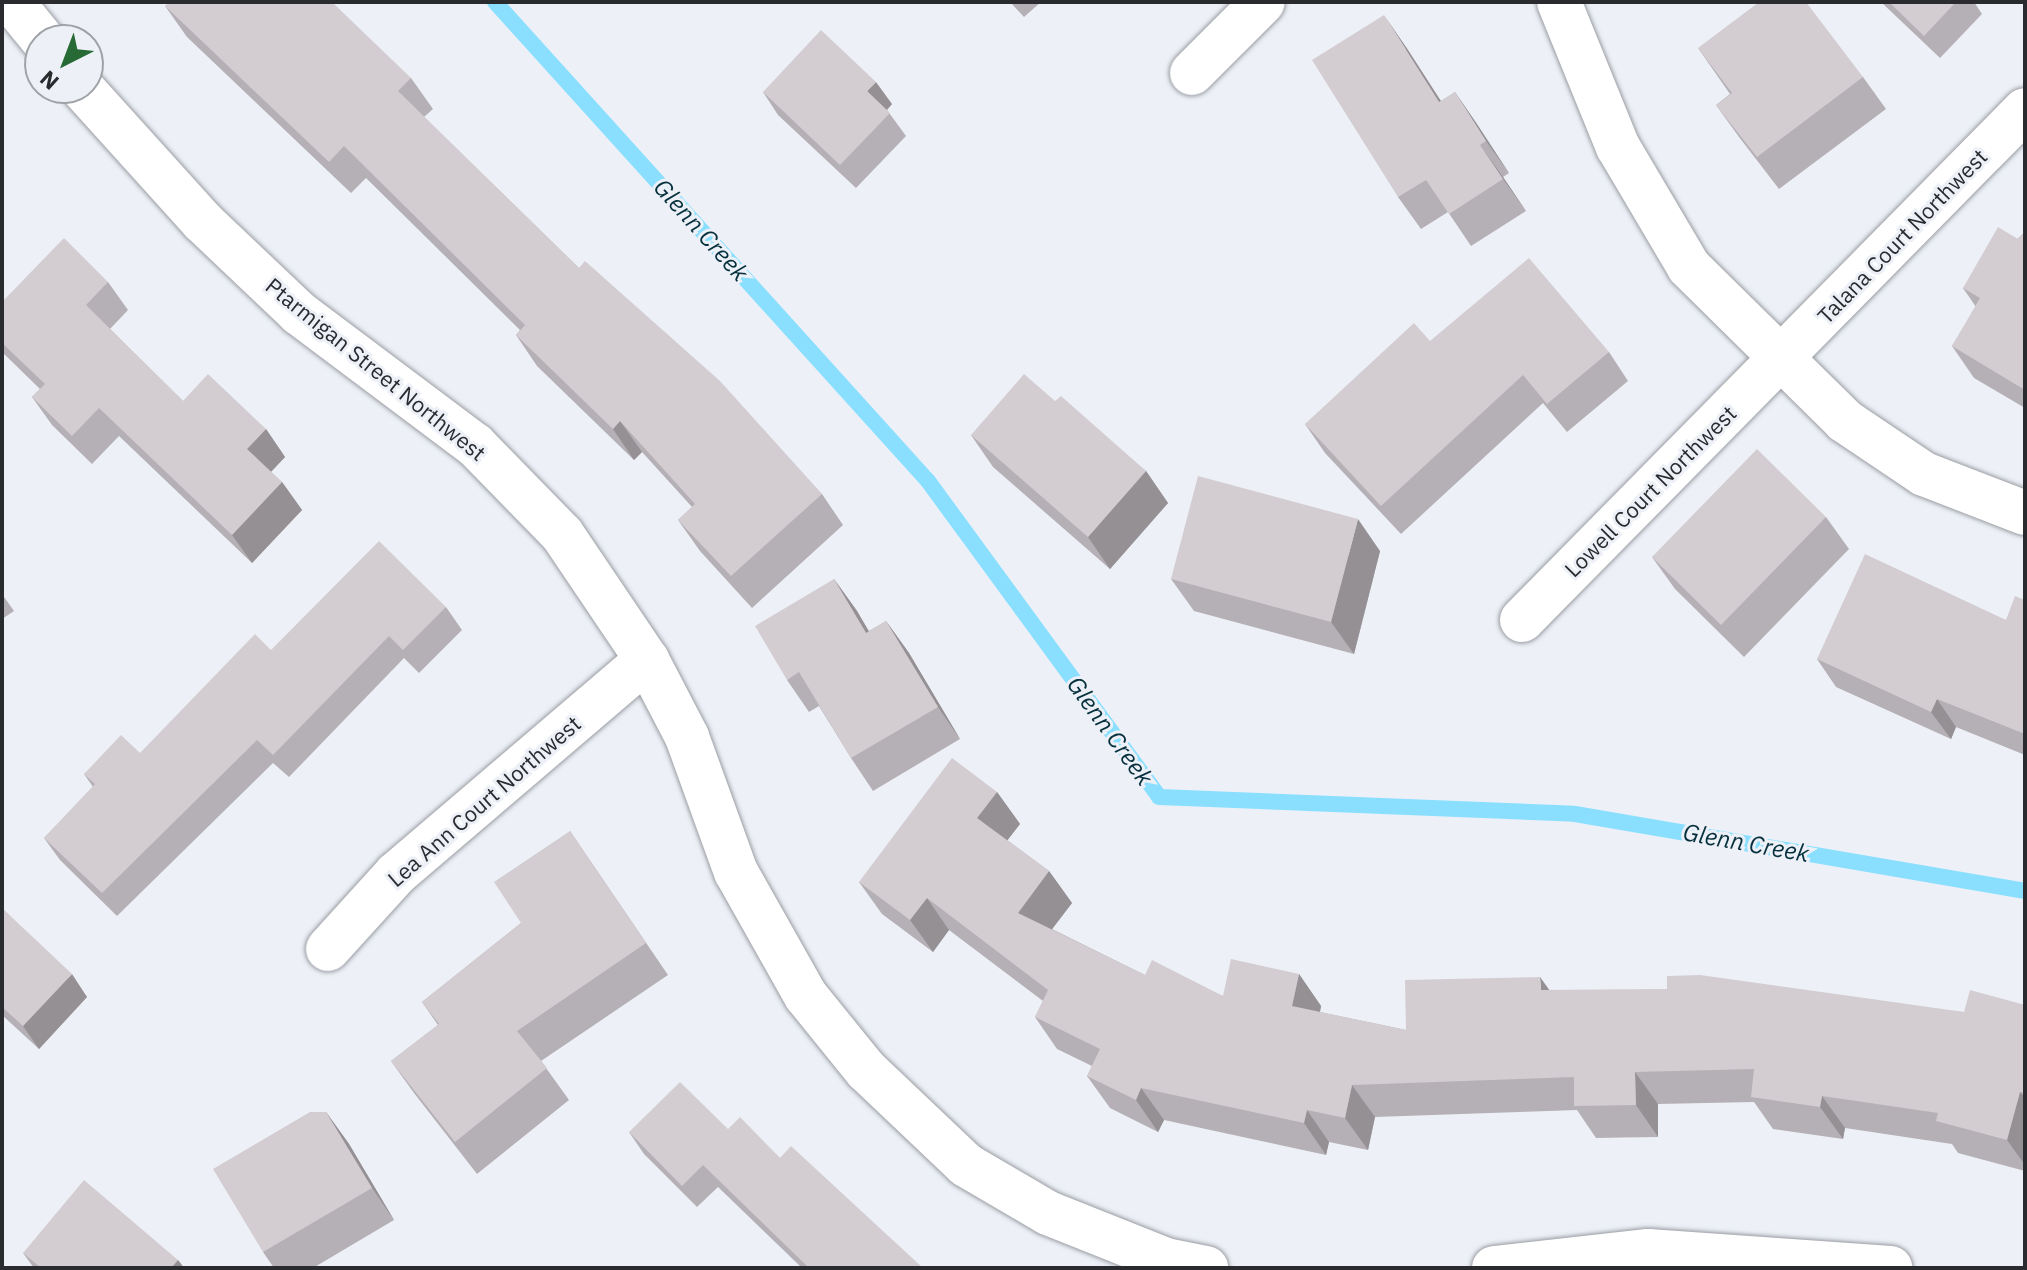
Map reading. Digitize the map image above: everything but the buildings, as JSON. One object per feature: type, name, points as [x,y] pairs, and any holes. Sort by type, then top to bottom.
[{"type":"street","points":[[12,2],[30,24]]},
{"type":"street","points":[[1192,73],[1263,2]]},
{"type":"street","points":[[1559,2],[1618,147],[1689,267],[1779,362],[1845,421],[1924,474],[2025,513]]},
{"type":"street","name":"Ptarmigan Street Northwest","points":[[96,104],[202,221],[299,313],[475,445],[562,534],[647,660],[687,737],[736,872],[806,996],[866,1070],[966,1165],[1048,1213],[1166,1260],[1206,1268]]},
{"type":"street","name":"Talana Court Northwest","points":[[1779,362],[2025,110]]},
{"type":"street","name":"Lowell Court Northwest","points":[[1522,620],[1779,362]]},
{"type":"street","name":"Lea Ann Court Northwest","points":[[328,949],[396,874],[647,660]]},
{"type":"street","points":[[1494,1268],[1648,1251],[1890,1268]]},
{"type":"waterway","name":"Glenn Creek","points":[[495,2],[928,481],[1159,797],[1575,814],[2025,891]]}]
